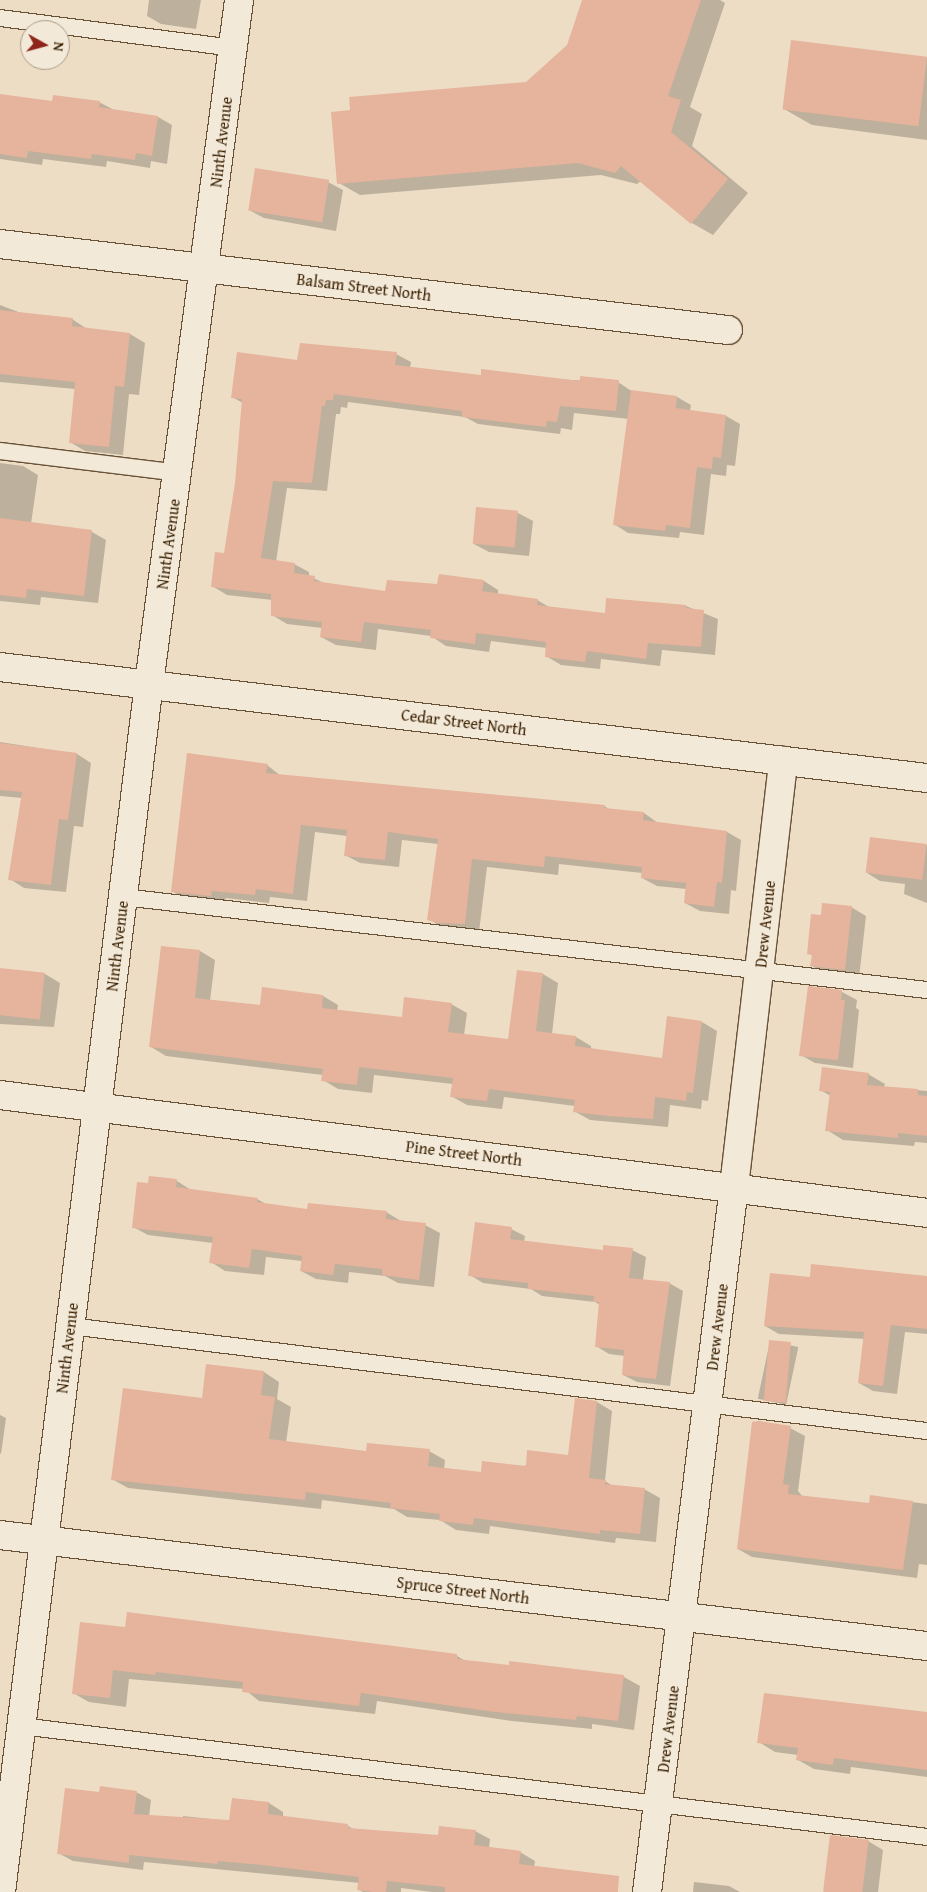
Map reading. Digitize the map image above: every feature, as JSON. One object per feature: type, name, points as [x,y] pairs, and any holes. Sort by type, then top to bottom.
[{"type":"street","name":"Ninth Avenue","points":[[0,1892],[149,684],[239,0]]},
{"type":"street","name":"Balsam Street North","points":[[0,244],[728,330]]},
{"type":"street","name":"Cedar Street North","points":[[0,667],[927,778]]},
{"type":"street","name":"Drew Avenue","points":[[647,1892],[734,1187],[783,761]]},
{"type":"street","name":"Pine Street North","points":[[0,1095],[927,1213]]},
{"type":"street","name":"Spruce Street North","points":[[0,1535],[927,1646]]},
{"type":"lane","points":[[0,18],[233,48]]},
{"type":"lane","points":[[0,451],[178,473]]},
{"type":"lane","points":[[123,897],[760,969],[927,990]]},
{"type":"lane","points":[[70,1326],[708,1403],[927,1432]]},
{"type":"lane","points":[[21,1726],[658,1802],[927,1837]]},
{"type":"building","points":[[582,0],[701,0],[668,96],[681,100],[671,132],[728,179],[691,224],[621,166],[615,173],[578,163],[337,184],[331,112],[350,110],[349,97],[526,82],[567,45]]},
{"type":"building","points":[[791,40],[927,57],[918,126],[782,109]]},
{"type":"building","points":[[0,94],[52,101],[53,95],[100,101],[99,107],[158,116],[152,156],[136,153],[135,160],[92,154],[91,159],[28,151],[27,158],[0,154]]},
{"type":"building","points":[[255,168],[329,180],[322,222],[248,210]]},
{"type":"building","points":[[0,310],[73,318],[72,326],[130,333],[124,387],[115,386],[109,447],[69,443],[75,382],[0,374]]},
{"type":"building","points":[[300,343],[397,352],[395,365],[481,375],[481,369],[580,381],[580,376],[619,380],[616,411],[560,406],[557,422],[547,421],[546,427],[462,417],[462,411],[334,394],[333,400],[326,400],[325,406],[322,406],[312,483],[273,481],[261,558],[295,563],[294,573],[315,576],[314,581],[385,591],[387,580],[437,584],[439,574],[484,580],[482,591],[538,599],[537,605],[605,613],[606,598],[686,605],[686,608],[704,610],[701,647],[648,643],[646,659],[587,651],[585,662],[545,657],[546,642],[476,633],[475,644],[430,638],[431,630],[364,622],[361,642],[320,637],[322,622],[271,616],[271,594],[211,587],[215,552],[224,553],[235,483],[242,399],[231,398],[237,352],[297,360]]},
{"type":"building","points":[[631,390],[677,396],[676,408],[726,415],[721,458],[713,457],[712,469],[697,467],[690,528],[666,525],[665,531],[613,525]]},
{"type":"building","points":[[476,507],[518,511],[515,548],[473,544]]},
{"type":"building","points":[[0,518],[92,530],[84,596],[27,589],[26,598],[0,595]]},
{"type":"building","points":[[0,743],[77,753],[68,820],[59,819],[51,885],[8,880],[22,792],[0,790]]},
{"type":"building","points":[[187,753],[268,764],[266,773],[605,805],[604,808],[644,812],[643,820],[727,831],[722,883],[717,882],[714,907],[684,903],[686,883],[641,878],[642,867],[545,856],[544,867],[472,859],[465,924],[438,923],[427,920],[438,839],[388,832],[385,860],[344,856],[347,830],[301,825],[293,894],[256,889],[255,895],[212,891],[211,896],[171,892]]},
{"type":"building","points":[[870,837],[927,844],[922,880],[866,873]]},
{"type":"building","points":[[822,903],[852,906],[845,970],[810,966],[812,955],[807,954],[811,914],[821,915]]},
{"type":"building","points":[[161,946],[200,950],[195,998],[260,1005],[262,987],[323,995],[322,1008],[402,1017],[404,997],[452,1003],[448,1032],[508,1039],[517,970],[543,973],[536,1031],[576,1036],[575,1046],[662,1058],[667,1016],[702,1021],[693,1093],[687,1092],[686,1101],[655,1097],[653,1119],[608,1116],[573,1112],[575,1100],[489,1089],[487,1101],[450,1097],[453,1078],[359,1067],[357,1085],[321,1081],[323,1069],[149,1047]]},
{"type":"building","points":[[0,968],[45,973],[40,1019],[0,1015]]},
{"type":"building","points":[[808,986],[842,990],[841,1000],[845,1000],[838,1060],[799,1056]]},
{"type":"building","points":[[822,1067],[869,1073],[867,1085],[918,1089],[918,1095],[927,1096],[927,1136],[898,1133],[898,1138],[825,1131],[830,1092],[819,1091]]},
{"type":"building","points":[[149,1176],[177,1179],[176,1187],[258,1198],[257,1202],[307,1209],[308,1203],[387,1211],[386,1219],[426,1223],[419,1280],[382,1275],[382,1269],[335,1264],[333,1275],[300,1271],[302,1256],[252,1249],[249,1268],[209,1263],[213,1237],[132,1228],[137,1182],[148,1183]]},
{"type":"building","points":[[475,1222],[512,1227],[510,1239],[603,1250],[603,1245],[633,1248],[629,1278],[670,1282],[656,1379],[622,1375],[624,1350],[595,1347],[599,1302],[593,1302],[594,1296],[528,1289],[528,1283],[468,1276]]},
{"type":"building","points":[[811,1264],[927,1276],[927,1329],[891,1325],[883,1386],[858,1383],[864,1332],[764,1326],[770,1273],[810,1277]]},
{"type":"building","points":[[769,1340],[791,1342],[786,1403],[764,1401]]},
{"type":"building","points":[[206,1364],[264,1371],[261,1395],[275,1397],[269,1439],[366,1451],[367,1443],[430,1449],[428,1466],[481,1472],[482,1461],[526,1466],[527,1450],[568,1455],[575,1398],[597,1401],[589,1478],[606,1480],[605,1484],[645,1488],[640,1534],[600,1530],[600,1534],[474,1518],[473,1525],[439,1521],[440,1514],[390,1508],[391,1503],[306,1492],[305,1500],[111,1480],[123,1388],[202,1398]]},
{"type":"building","points":[[759,1421],[791,1426],[783,1484],[789,1485],[788,1494],[869,1503],[870,1495],[913,1501],[903,1570],[737,1549],[752,1422]]},
{"type":"building","points":[[127,1612],[457,1654],[457,1659],[509,1665],[509,1661],[624,1675],[618,1721],[577,1716],[576,1720],[495,1712],[361,1693],[359,1706],[242,1692],[243,1682],[156,1672],[155,1675],[113,1670],[110,1698],[72,1694],[80,1622],[125,1627]]},
{"type":"building","points":[[764,1693],[927,1712],[927,1770],[834,1758],[833,1765],[796,1760],[798,1748],[757,1743]]},
{"type":"building","points":[[100,1786],[137,1791],[134,1814],[229,1820],[232,1798],[269,1802],[268,1814],[348,1824],[348,1828],[438,1835],[439,1826],[476,1830],[474,1845],[521,1851],[519,1864],[619,1876],[618,1892],[445,1892],[445,1887],[387,1881],[386,1892],[373,1892],[357,1890],[359,1877],[262,1865],[218,1861],[217,1864],[129,1855],[129,1863],[57,1854],[65,1788],[99,1792]]},
{"type":"building","points":[[830,1835],[869,1840],[862,1892],[823,1892]]}]
